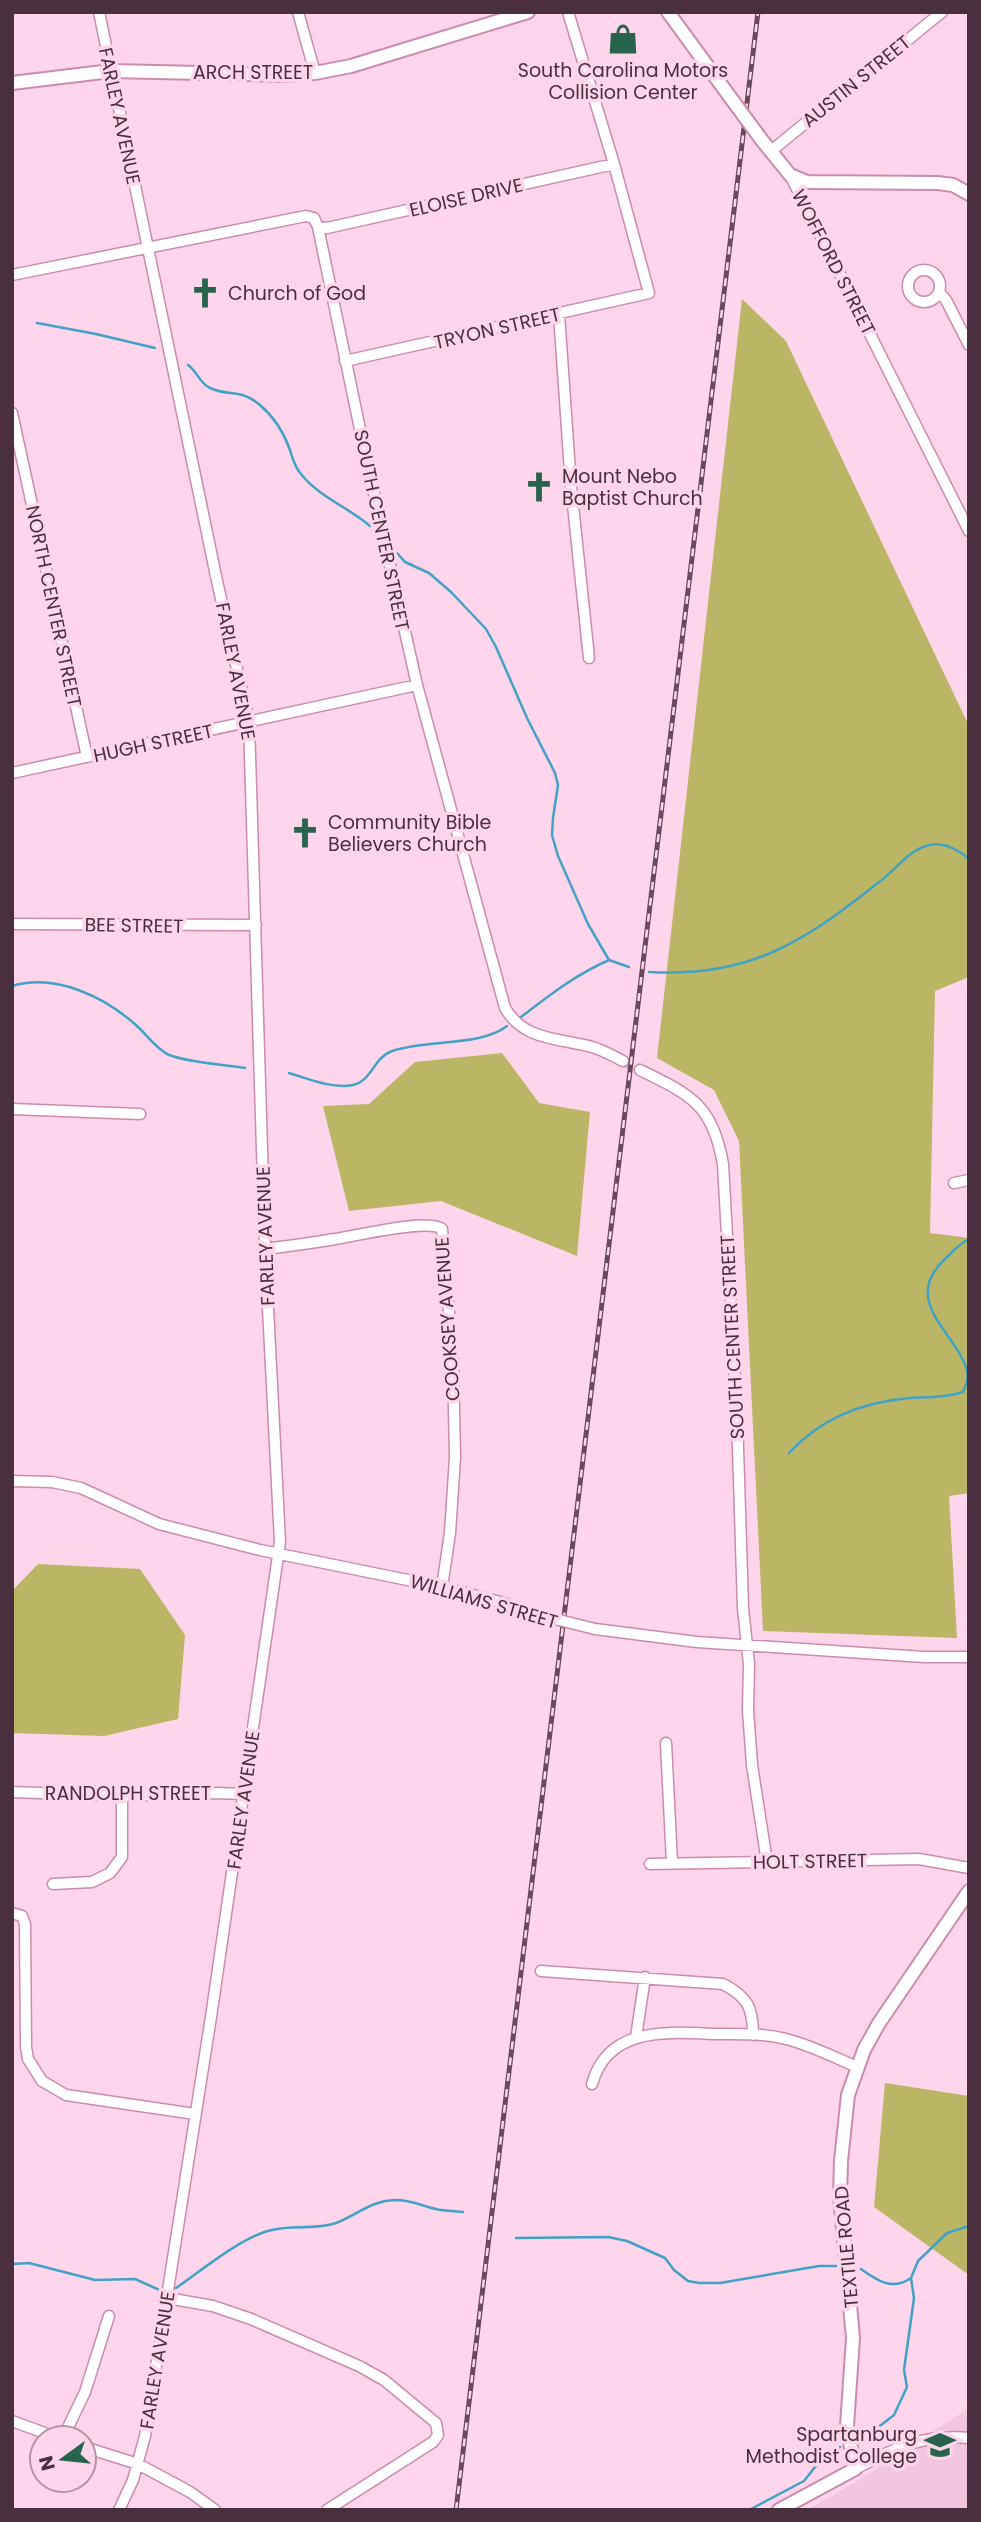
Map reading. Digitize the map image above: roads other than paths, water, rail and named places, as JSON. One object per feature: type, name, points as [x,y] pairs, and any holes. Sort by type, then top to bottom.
[{"type":"street","name":"FARLEY AVENUE","points":[[99,12],[249,722],[265,1249],[281,1542],[145,2436],[138,2464],[119,2510]]},
{"type":"street","points":[[298,12],[315,73]]},
{"type":"street","name":"ARCH STREET","points":[[12,83],[111,71],[286,75],[315,73],[351,66],[528,12]]},
{"type":"street","points":[[568,12],[614,164]]},
{"type":"street","name":"WOFFORD STREET","points":[[668,12],[790,175],[969,531]]},
{"type":"street","name":"AUSTIN STREET","points":[[771,151],[942,12]]},
{"type":"street","name":"ELOISE DRIVE","points":[[318,227],[327,228],[418,209],[614,164]]},
{"type":"street","name":"TRYON STREET","points":[[345,361],[649,293],[614,164]]},
{"type":"street","points":[[790,175],[817,184],[969,184]]},
{"type":"street","points":[[953,185],[969,194]]},
{"type":"street","points":[[12,275],[306,215],[314,218],[318,227]]},
{"type":"street","name":"SOUTH CENTER STREET","points":[[318,227],[417,685],[505,1008],[514,1022],[531,1034],[592,1047],[623,1061]]},
{"type":"street","points":[[939,292],[946,300],[969,345]]},
{"type":"street","points":[[559,314],[571,486],[589,658]]},
{"type":"street","name":"NORTH CENTER STREET","points":[[12,413],[87,757]]},
{"type":"street","name":"HUGH STREET","points":[[12,773],[417,685]]},
{"type":"street","name":"BEE STREET","points":[[12,924],[161,927],[256,925]]},
{"type":"street","name":"SOUTH CENTER STREET","points":[[639,1070],[672,1086],[696,1103],[715,1128],[720,1146],[725,1182],[752,1765],[767,1862]]},
{"type":"street","points":[[12,1109],[140,1114]]},
{"type":"street","points":[[954,1183],[969,1180]]},
{"type":"street","name":"COOKSEY AVENUE","points":[[265,1249],[374,1231],[432,1225],[442,1229],[453,1360],[455,1458],[450,1533],[442,1587]]},
{"type":"street","name":"WILLIAMS STREET","points":[[12,1481],[52,1482],[81,1488],[150,1521],[279,1554],[442,1587],[595,1629],[673,1640],[924,1657],[969,1657]]},
{"type":"street","points":[[666,1743],[673,1863]]},
{"type":"street","name":"RANDOLPH STREET","points":[[12,1792],[122,1796],[243,1794]]},
{"type":"street","points":[[53,1884],[92,1882],[110,1873],[122,1857],[122,1796]]},
{"type":"street","name":"HOLT STREET","points":[[650,1864],[919,1859],[969,1868]]},
{"type":"street","name":"TEXTILE ROAD","points":[[855,2469],[848,2426],[853,2338],[840,2196],[846,2110],[864,2050],[896,1997],[969,1891]]},
{"type":"street","points":[[12,1913],[22,1916],[25,1924],[26,2047],[28,2059],[42,2081],[66,2095],[195,2114]]},
{"type":"street","points":[[541,1971],[723,1984],[741,1996],[753,2014],[752,2035]]},
{"type":"street","points":[[636,2037],[645,1977]]},
{"type":"street","points":[[592,2084],[606,2057],[636,2037],[652,2033],[752,2035],[788,2040],[857,2067]]},
{"type":"street","points":[[167,2298],[213,2306],[251,2319],[359,2365],[384,2380],[436,2423],[438,2435],[433,2442],[327,2510]]},
{"type":"street","points":[[68,2424],[85,2392],[109,2316]]},
{"type":"street","points":[[779,2510],[908,2443],[944,2436],[969,2438]]},
{"type":"street","points":[[98,2451],[138,2464],[190,2492],[215,2510]]},
{"type":"waterway","points":[[37,323],[155,348]]},
{"type":"waterway","points":[[188,365],[207,386],[217,391],[247,396],[260,405],[278,426],[297,468],[308,482],[370,526]]},
{"type":"waterway","points":[[397,553],[405,562],[429,573],[451,592],[486,629],[496,647],[555,773],[558,785],[552,835],[558,856],[588,924],[609,960]]},
{"type":"waterway","points":[[649,972],[717,969],[773,952],[800,938],[852,903],[922,847],[935,844],[946,846],[969,859]]},
{"type":"waterway","points":[[521,1017],[574,979],[609,960],[629,967]]},
{"type":"waterway","points":[[12,986],[46,983],[79,990],[124,1015],[169,1055],[196,1062],[245,1068]]},
{"type":"waterway","points":[[289,1073],[329,1085],[353,1085],[364,1079],[381,1059],[392,1051],[483,1037],[507,1026]]},
{"type":"waterway","points":[[789,1453],[815,1430],[859,1408],[892,1400],[963,1392],[967,1371],[962,1357],[936,1317],[928,1290],[932,1275],[944,1260],[969,1239]]},
{"type":"waterway","points":[[176,2288],[236,2246],[272,2230],[328,2225],[371,2206],[395,2200],[439,2210],[463,2212]]},
{"type":"waterway","points":[[863,2439],[894,2415],[907,2387],[904,2370],[914,2298],[911,2278],[918,2261],[947,2233],[969,2226]]},
{"type":"waterway","points":[[516,2238],[608,2237],[627,2241],[665,2258],[674,2270],[688,2281],[699,2283],[720,2283],[819,2266],[836,2266]]},
{"type":"waterway","points":[[12,2264],[29,2263],[95,2280],[135,2279],[164,2292]]},
{"type":"waterway","points":[[861,2269],[885,2283],[898,2284],[911,2278]]},
{"type":"waterway","points":[[749,2510],[804,2481],[815,2467],[840,2447]]},
{"type":"tunnel","points":[[623,1061],[640,1070]]},
{"type":"railway","points":[[456,2510],[758,12]]},
{"type":"place","name":"South Carolina Motors Collision Center","points":[[623,39]]},
{"type":"place","name":"Church of God","points":[[205,293]]},
{"type":"place","name":"Mount Nebo Baptist Church","points":[[539,487]]},
{"type":"place","name":"Community Bible Believers Church","points":[[305,833]]},
{"type":"place","name":"Spartanburg Methodist College","points":[[940,2445]]}]
